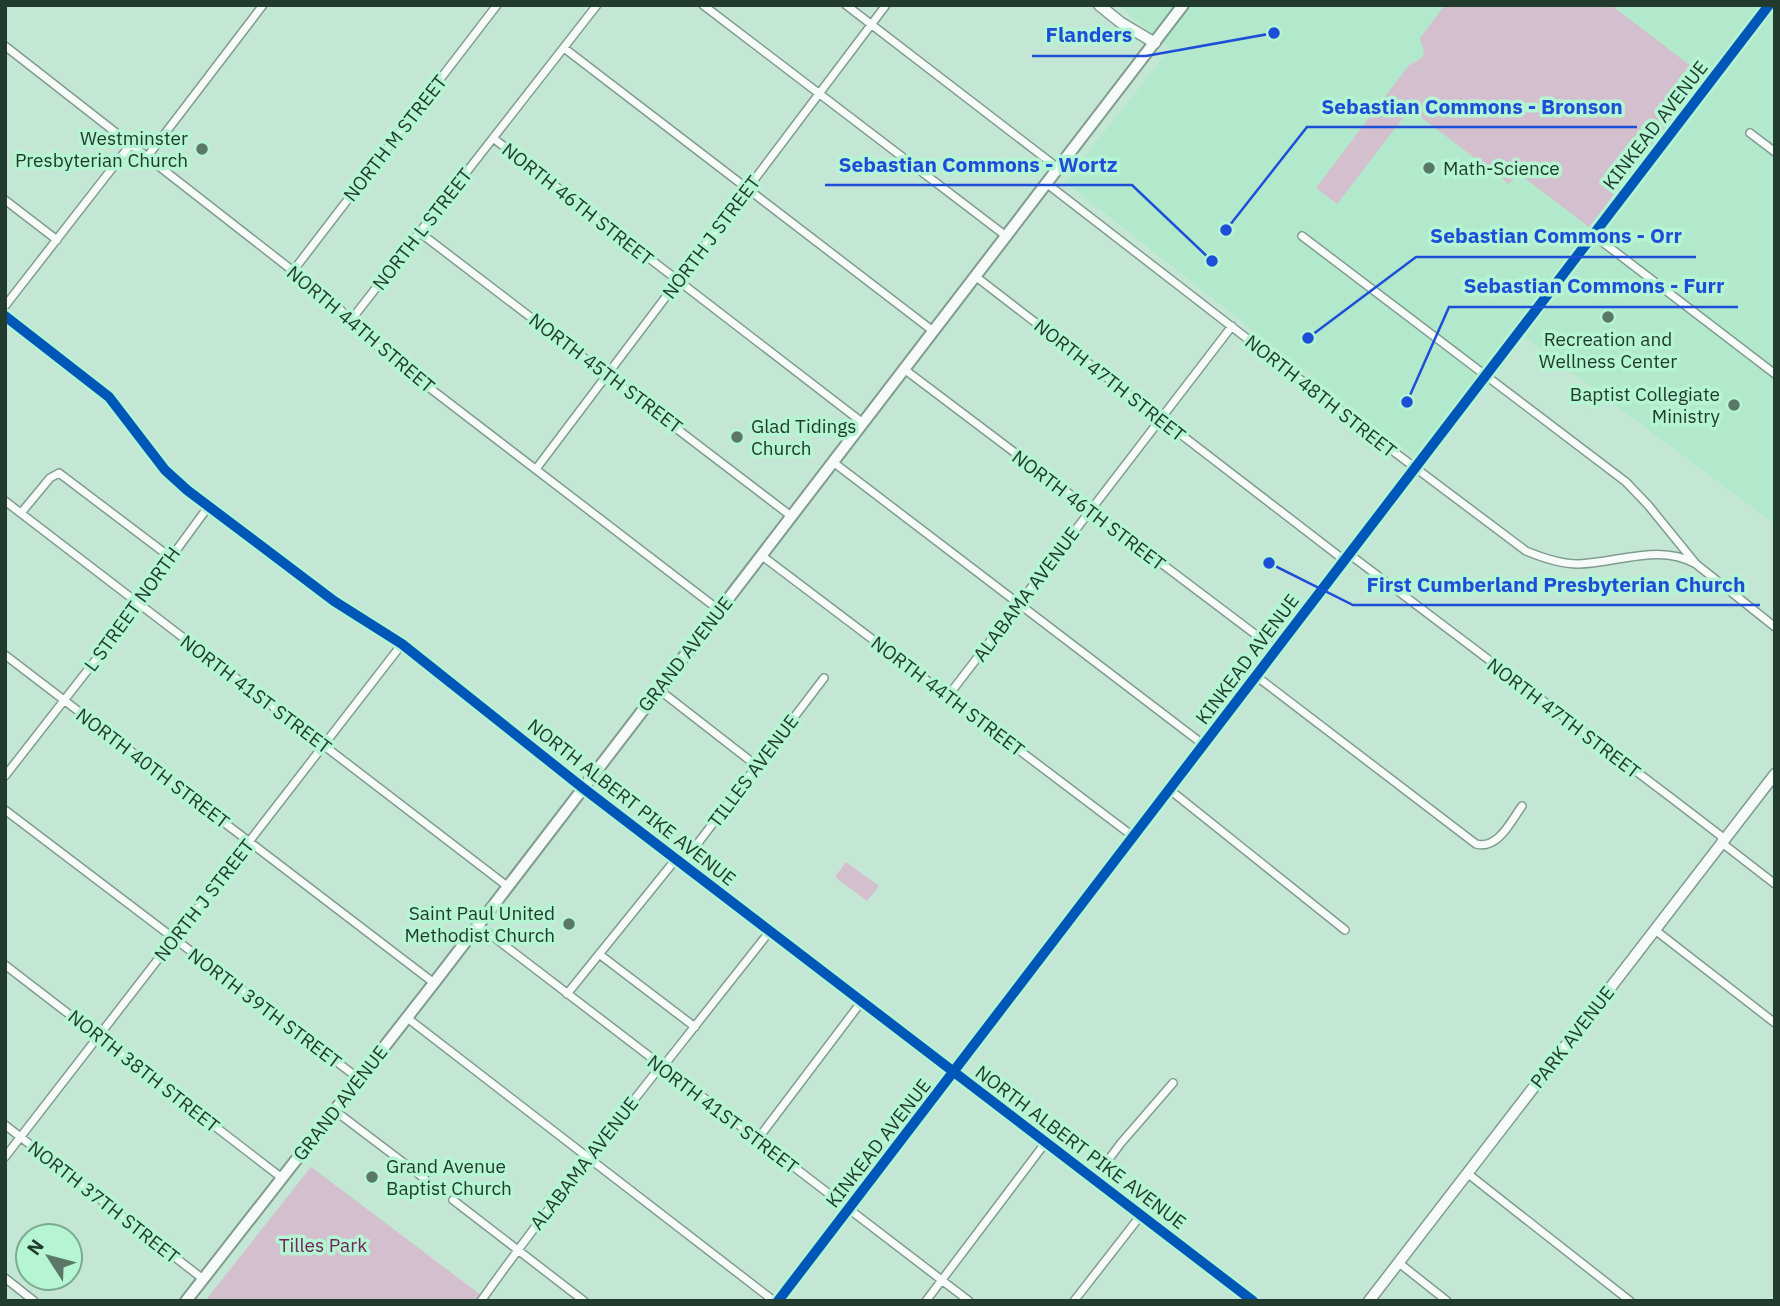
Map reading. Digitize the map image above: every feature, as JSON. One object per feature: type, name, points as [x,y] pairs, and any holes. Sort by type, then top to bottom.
[{"type":"main road","name":"GRAND AVENUE","points":[[186,1301],[434,983],[1183,5]]},
{"type":"street","points":[[148,157],[263,5]]},
{"type":"street","name":"NORTH M STREET","points":[[293,271],[498,5]]},
{"type":"street","name":"NORTH L STREET","points":[[351,320],[597,5]]},
{"type":"street","points":[[703,5],[1006,236]]},
{"type":"street","points":[[846,5],[1058,168]]},
{"type":"street","name":"NORTH J STREET","points":[[536,468],[886,5]]},
{"type":"street","points":[[1099,5],[1120,22],[1155,43]]},
{"type":"street","name":"KINKEAD AVENUE","points":[[776,1301],[1769,5]]},
{"type":"street","name":"NORTH 44TH STREET","points":[[5,46],[334,303],[363,334],[401,366],[719,610]]},
{"type":"street","points":[[564,48],[933,331]]},
{"type":"street","points":[[1750,134],[1775,152]]},
{"type":"street","name":"NORTH 46TH STREET","points":[[493,138],[863,423]]},
{"type":"street","points":[[5,306],[131,144]]},
{"type":"street","name":"NORTH 48TH STREET","points":[[1046,183],[1513,542],[1540,557],[1564,563],[1581,564],[1670,554],[1696,564]]},
{"type":"street","points":[[5,200],[57,240]]},
{"type":"street","name":"NORTH 45TH STREET","points":[[419,232],[792,516]]},
{"type":"street","points":[[1592,234],[1775,374]]},
{"type":"street","points":[[1302,236],[1626,482],[1696,564],[1775,626]]},
{"type":"street","name":"NORTH 47TH STREET","points":[[975,276],[1161,419],[1678,803],[1721,836],[1722,843],[1775,884]]},
{"type":"street","name":"NORTH ALBERT PIKE AVENUE","points":[[5,317],[109,397],[166,470],[208,507],[334,601],[402,644],[583,788],[1253,1301]]},
{"type":"street","name":"ALABAMA AVENUE","points":[[948,696],[1232,327]]},
{"type":"street","name":"NORTH 46TH STREET","points":[[904,369],[1276,650]]},
{"type":"street","points":[[833,462],[1204,745]]},
{"type":"street","points":[[20,513],[50,478],[59,473],[170,557]]},
{"type":"street","name":"NORTH 41ST STREET","points":[[5,501],[507,886]]},
{"type":"street","name":"L STREET NORTH","points":[[5,776],[101,653],[208,507]]},
{"type":"street","name":"NORTH 44TH STREET","points":[[761,555],[1134,836]]},
{"type":"street","name":"NORTH J STREET","points":[[5,1157],[402,644]]},
{"type":"street","name":"NORTH 40TH STREET","points":[[5,655],[434,983]]},
{"type":"street","points":[[1256,676],[1476,844],[1486,845],[1496,840],[1522,806]]},
{"type":"street","name":"TILLES AVENUE","points":[[567,994],[757,766],[824,678]]},
{"type":"street","points":[[658,689],[757,766]]},
{"type":"street","name":"PARK AVENUE","points":[[1369,1301],[1775,774]]},
{"type":"street","points":[[1170,790],[1345,930]]},
{"type":"street","name":"NORTH 39TH STREET","points":[[5,810],[358,1079]]},
{"type":"street","name":"NORTH 41ST STREET","points":[[478,925],[969,1301]]},
{"type":"street","points":[[1655,930],[1775,1023]]},
{"type":"street","name":"ALABAMA AVENUE","points":[[481,1301],[588,1158],[770,931]]},
{"type":"street","points":[[599,954],[695,1027]]},
{"type":"street","name":"NORTH 38TH STREET","points":[[5,965],[282,1178]]},
{"type":"street","points":[[757,1140],[862,1001]]},
{"type":"street","points":[[406,1017],[776,1301]]},
{"type":"street","points":[[1094,1179],[1173,1083]]},
{"type":"street","points":[[334,1110],[425,1179]]},
{"type":"street","name":"NORTH 37TH STREET","points":[[5,1125],[203,1279]]},
{"type":"street","points":[[926,1301],[1046,1142]]},
{"type":"street","points":[[1467,1173],[1630,1301]]},
{"type":"street","points":[[453,1200],[584,1301]]},
{"type":"street","points":[[1074,1301],[1141,1215]]},
{"type":"street","points":[[1399,1263],[1447,1301]]},
{"type":"street","points":[[5,1278],[34,1301]]},
{"type":"shaded area","points":[[1118,5],[1775,5],[1775,524],[1523,336],[1425,465],[1065,182],[1170,49]]},
{"type":"green space","points":[[1445,5],[1611,5],[1704,76],[1589,227],[1518,173],[1509,184],[1410,109],[1337,204],[1316,188],[1409,65],[1422,58],[1424,51],[1420,38]]},
{"type":"green space","points":[[846,862],[879,886],[867,901],[835,877]]},
{"type":"green space","name":"Tilles Park","points":[[311,1167],[489,1301],[205,1301]]},
{"type":"tunnel","points":[[425,1179],[453,1200]]},
{"type":"cycle path","points":[[778,1301],[1769,5]]},
{"type":"cycle path","points":[[5,316],[109,397],[165,470],[187,490],[334,601],[402,644],[583,788],[1253,1301]]},
{"type":"place","name":"Flanders","points":[[1274,33]]},
{"type":"place","name":"Westminster Presbyterian Church","points":[[202,149]]},
{"type":"place","name":"Math-Science","points":[[1429,168]]},
{"type":"place","name":"Sebastian Commons - Bronson","points":[[1226,230]]},
{"type":"place","name":"Sebastian Commons - Wortz","points":[[1212,261]]},
{"type":"place","name":"Recreation and Wellness Center","points":[[1608,317]]},
{"type":"place","name":"Sebastian Commons - Orr","points":[[1308,338]]},
{"type":"place","name":"Sebastian Commons - Furr","points":[[1407,402]]},
{"type":"place","name":"Baptist Collegiate Ministry","points":[[1734,405]]},
{"type":"place","name":"Glad Tidings Church","points":[[737,437]]},
{"type":"place","name":"First Cumberland Presbyterian Church","points":[[1269,563]]},
{"type":"place","name":"Saint Paul United Methodist Church","points":[[569,924]]},
{"type":"place","name":"Grand Avenue Baptist Church","points":[[372,1177]]}]
